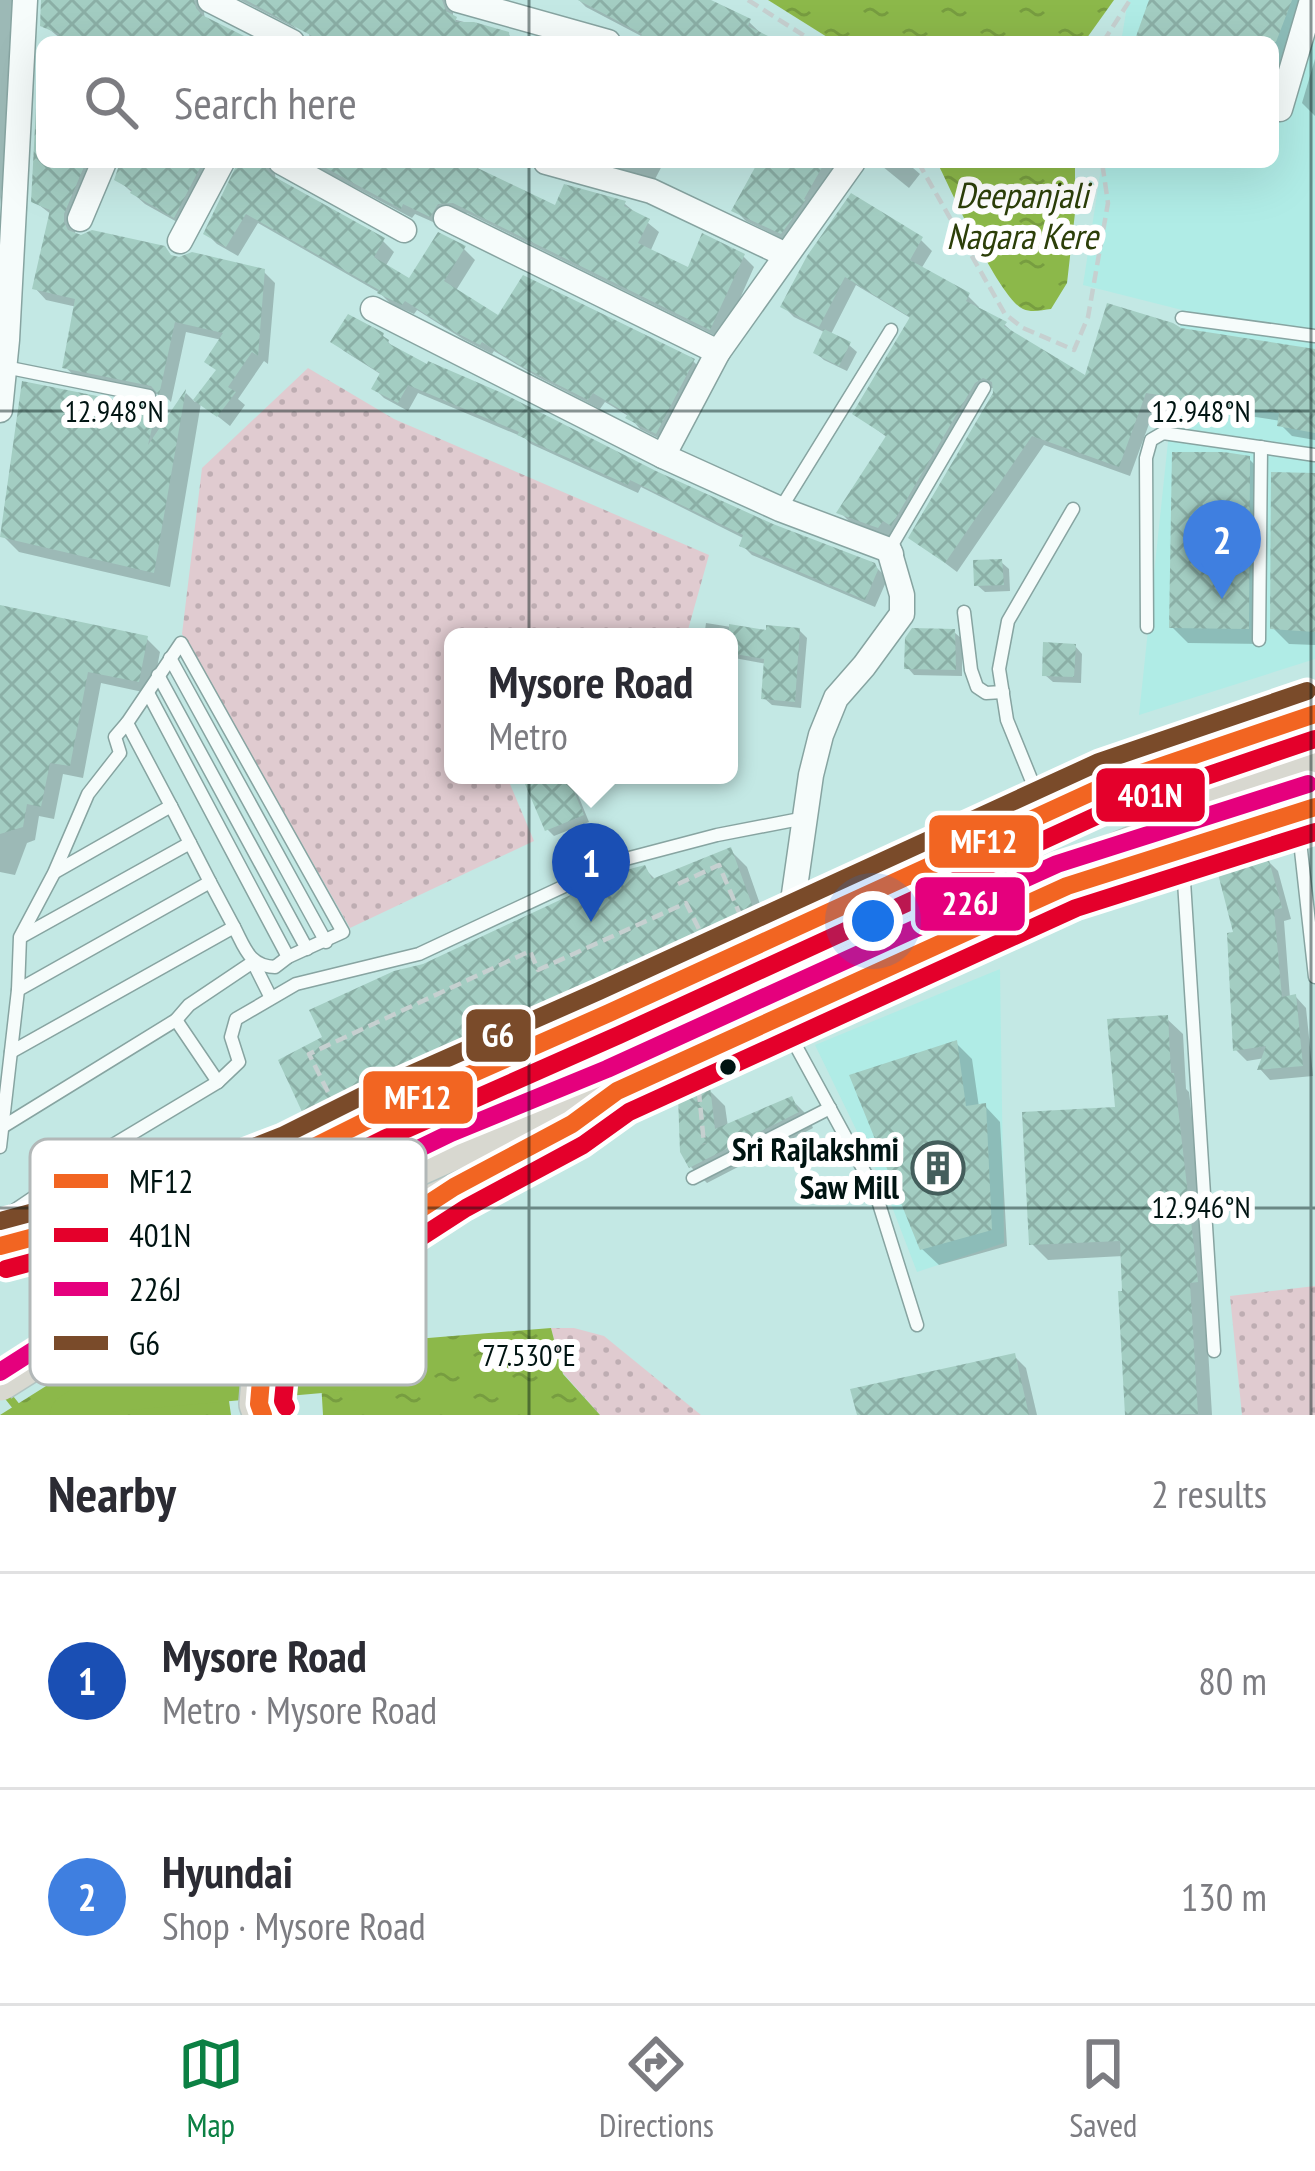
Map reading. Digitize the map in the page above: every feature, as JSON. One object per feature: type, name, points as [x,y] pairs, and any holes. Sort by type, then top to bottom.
[{"type":"highway","points":[[426,1162],[861,961],[1186,823],[1315,756]]},
{"type":"highway","points":[[1186,823],[1309,802]]},
{"type":"highway","points":[[426,1205],[572,1124],[623,1088]]},
{"type":"highway","points":[[261,1385],[263,1415]]},
{"type":"street","points":[[0,410],[33,40],[25,0]]},
{"type":"street","points":[[210,0],[280,36]]},
{"type":"street","points":[[458,0],[587,36]]},
{"type":"street","points":[[1280,109],[1312,0]]},
{"type":"street","points":[[80,219],[101,168]]},
{"type":"street","points":[[180,241],[219,168]]},
{"type":"street","points":[[292,168],[404,230]]},
{"type":"street","points":[[568,168],[651,191],[786,255]]},
{"type":"street","points":[[663,456],[718,352],[847,168]]},
{"type":"street","points":[[446,218],[718,352]]},
{"type":"street","points":[[373,309],[663,456],[890,552],[902,595],[902,614],[836,698],[816,755],[790,929]]},
{"type":"street","points":[[330,1139],[1109,784],[1315,714]]},
{"type":"street","points":[[426,1172],[623,1088],[1067,886],[1186,823]]},
{"type":"street","points":[[0,1246],[30,1237]]},
{"type":"lane","points":[[1182,318],[1315,336]]},
{"type":"lane","points":[[780,509],[891,330]]},
{"type":"lane","points":[[2,367],[149,396]]},
{"type":"lane","points":[[890,552],[984,388]]},
{"type":"lane","points":[[1147,627],[1147,458],[1151,440],[1163,433],[1315,455]]},
{"type":"lane","points":[[1258,640],[1261,447]]},
{"type":"lane","points":[[1045,812],[1007,720],[999,669],[1008,621],[1073,509]]},
{"type":"lane","points":[[964,612],[976,687],[986,693],[1003,692]]},
{"type":"lane","points":[[0,1147],[20,938],[88,794],[120,753],[115,737],[170,658],[326,942],[288,956],[275,967],[253,962]]},
{"type":"lane","points":[[158,675],[307,949]]},
{"type":"lane","points":[[148,693],[288,956]]},
{"type":"lane","points":[[127,723],[271,998]]},
{"type":"lane","points":[[1309,802],[1315,976]]},
{"type":"lane","points":[[54,873],[171,806]]},
{"type":"lane","points":[[123,1139],[218,1082],[239,1062],[231,1037],[236,1019],[296,984],[419,954],[618,861],[805,818]]},
{"type":"lane","points":[[1186,823],[1214,1351]]},
{"type":"lane","points":[[20,938],[190,843]]},
{"type":"lane","points":[[18,990],[210,882]]},
{"type":"lane","points":[[623,1088],[655,1091],[719,1073],[794,1042],[932,977],[999,917]]},
{"type":"lane","points":[[10,1052],[234,927]]},
{"type":"lane","points":[[4,1126],[176,1020],[189,1005],[253,962]]},
{"type":"lane","points":[[779,1015],[875,1191],[917,1324]]},
{"type":"lane","points":[[176,1020],[218,1082]]},
{"type":"lane","points":[[693,1178],[830,1108]]},
{"type":"lane","points":[[0,1220],[30,1200]]},
{"type":"path","points":[[748,0],[805,36]]},
{"type":"path","points":[[1107,36],[1130,0]]},
{"type":"path","points":[[921,168],[1005,314],[1023,328],[1074,350],[1088,316],[1108,203],[1103,168]]},
{"type":"path","points":[[678,884],[719,865],[741,917],[683,944],[686,964]]},
{"type":"path","points":[[341,1117],[309,1054],[530,951],[538,970],[686,903],[702,935]]},
{"type":"shaded area","points":[[1128,0],[1315,0],[1315,659],[1139,715],[1182,310],[1083,285],[1101,168],[1279,168],[1279,36],[1122,36]]},
{"type":"shaded area","points":[[308,368],[394,419],[709,555],[689,628],[444,628],[444,784],[510,784],[534,841],[350,928],[182,634],[202,468]]},
{"type":"shaded area","points":[[1000,969],[1004,1243],[917,1272],[886,1191],[815,1045]]},
{"type":"shaded area","points":[[1315,1286],[1315,1415],[1242,1415],[1230,1296]]},
{"type":"shaded area","points":[[551,1328],[604,1336],[701,1415],[600,1415],[563,1373]]},
{"type":"water","points":[[768,0],[1114,0],[1088,36],[825,36]]},
{"type":"water","name":"Deepanjali Nagara Kere","points":[[940,168],[1075,168],[1067,283],[1051,309],[1026,310],[1013,301]]},
{"type":"water","points":[[551,1328],[563,1374],[600,1415],[323,1415],[321,1385],[426,1385],[426,1338]]},
{"type":"water","points":[[48,1385],[227,1385],[231,1415],[0,1415]]},
{"type":"building","points":[[41,0],[194,0],[202,15],[244,36],[58,36],[40,26]]},
{"type":"building","points":[[246,0],[442,0],[446,11],[457,17],[455,22],[474,22],[509,36],[312,36]]},
{"type":"building","points":[[578,0],[711,0],[751,19],[748,26],[768,36],[641,36]]},
{"type":"building","points":[[1149,0],[1292,0],[1278,36],[1136,36]]},
{"type":"building","points":[[36,108],[36,168],[83,168],[64,214],[68,230],[81,235],[92,230],[165,246],[179,257],[192,252],[265,269],[258,356],[252,352],[228,387],[236,392],[217,417],[193,400],[216,370],[204,362],[223,333],[175,322],[159,395],[151,386],[62,368],[75,299],[32,289],[50,210],[31,202]]},
{"type":"building","points":[[118,168],[200,168],[174,218],[114,180]]},
{"type":"building","points":[[235,168],[266,168],[385,238],[374,257],[409,278],[438,232],[466,246],[444,281],[498,315],[523,275],[695,359],[656,434],[593,393],[588,400],[449,329],[405,301],[402,305],[377,293],[379,290],[246,214],[226,247],[203,234]]},
{"type":"building","points":[[326,168],[478,168],[555,205],[564,184],[626,201],[624,206],[650,219],[638,243],[688,267],[702,233],[745,254],[710,330],[453,203],[438,204],[430,217],[403,204],[401,209]]},
{"type":"building","points":[[755,168],[822,168],[781,234],[731,211]]},
{"type":"building","points":[[851,193],[923,237],[910,260],[970,293],[966,301],[1007,322],[1004,326],[1085,375],[1107,303],[1181,328],[1315,349],[1315,433],[1277,426],[1279,413],[1146,393],[1119,467],[1032,436],[945,563],[908,538],[993,393],[992,382],[983,378],[975,383],[891,526],[883,521],[878,528],[836,513],[886,436],[852,414],[910,317],[845,277],[819,327],[780,307],[807,256]]},
{"type":"building","points":[[348,314],[427,364],[502,393],[773,524],[875,563],[878,570],[865,600],[739,546],[743,535],[630,480],[628,485],[517,435],[519,432],[408,385],[398,403],[371,389],[380,373],[330,342]]},
{"type":"building","points":[[824,329],[851,342],[839,366],[813,353]]},
{"type":"building","points":[[22,381],[147,406],[158,402],[148,445],[186,389],[154,573],[0,537]]},
{"type":"building","points":[[1172,452],[1250,456],[1249,629],[1169,628]]},
{"type":"building","points":[[1271,472],[1315,473],[1315,632],[1270,629]]},
{"type":"building","points":[[1002,559],[1004,585],[974,586],[973,560]]},
{"type":"building","points":[[0,605],[148,636],[139,682],[88,672],[70,766],[50,763],[41,807],[27,804],[23,827],[0,834]]},
{"type":"building","points":[[729,624],[766,630],[766,625],[800,628],[795,702],[761,699],[764,659],[738,655],[738,628],[729,628]]},
{"type":"building","points":[[912,628],[955,629],[956,670],[904,669],[905,638]]},
{"type":"building","points":[[1043,642],[1076,644],[1074,677],[1042,676]]},
{"type":"building","points":[[525,784],[571,784],[584,815],[545,831]]},
{"type":"building","points":[[731,847],[759,924],[310,1129],[278,1060],[322,1037],[309,1010],[394,971],[423,964],[622,871],[645,865],[652,879]]},
{"type":"building","points":[[1268,857],[1282,908],[1274,910],[1282,997],[1296,994],[1303,1066],[1257,1070],[1266,1046],[1233,1051],[1227,933],[1233,932],[1217,870]]},
{"type":"building","points":[[1168,1015],[1198,1282],[1190,1283],[1198,1414],[1125,1415],[1120,1241],[1029,1245],[1022,1112],[1115,1107],[1107,1019]]},
{"type":"building","name":"Sri Rajlakshmi Saw Mill","points":[[957,1040],[966,1106],[986,1103],[992,1230],[920,1250],[849,1075]]},
{"type":"building","points":[[710,1086],[715,1129],[792,1096],[799,1112],[689,1168],[680,1152],[678,1096]]},
{"type":"building","points":[[1015,1353],[1029,1415],[857,1415],[850,1389]]},
{"type":"waterway","points":[[71,1415],[107,1391],[174,1385]]},
{"type":"waterway","points":[[4,1391],[23,1415]]},
{"type":"transit line","name":"G6","points":[[274,1139],[1099,762],[1307,691]]},
{"type":"transit line","name":"MF12","points":[[330,1139],[1109,784],[1315,714]]},
{"type":"transit line","name":"401N","points":[[384,1139],[1118,806],[1315,739]]},
{"type":"transit line","name":"226J","points":[[426,1145],[607,1069],[1057,864],[1308,784]]},
{"type":"transit line","name":"MF12","points":[[426,1205],[572,1124],[617,1091],[1067,886],[1315,807]]},
{"type":"transit line","name":"401N","points":[[426,1234],[583,1145],[629,1112],[1076,908],[1315,832]]},
{"type":"transit line","name":"G6","points":[[0,1221],[30,1213]]},
{"type":"transit line","name":"MF12","points":[[0,1246],[30,1238]]},
{"type":"transit line","name":"401N","points":[[6,1269],[30,1263]]},
{"type":"transit line","name":"226J","points":[[0,1372],[30,1353]]},
{"type":"transit line","name":"MF12","points":[[261,1385],[263,1415]]},
{"type":"transit line","name":"401N","points":[[285,1385],[286,1407]]},
{"type":"place","name":"Hyundai","points":[[1222,599]]},
{"type":"place","name":"Mysore Road","points":[[591,922]]},
{"type":"place","name":"Sri Rajlakshmi Saw Mill","points":[[938,1168]]}]
